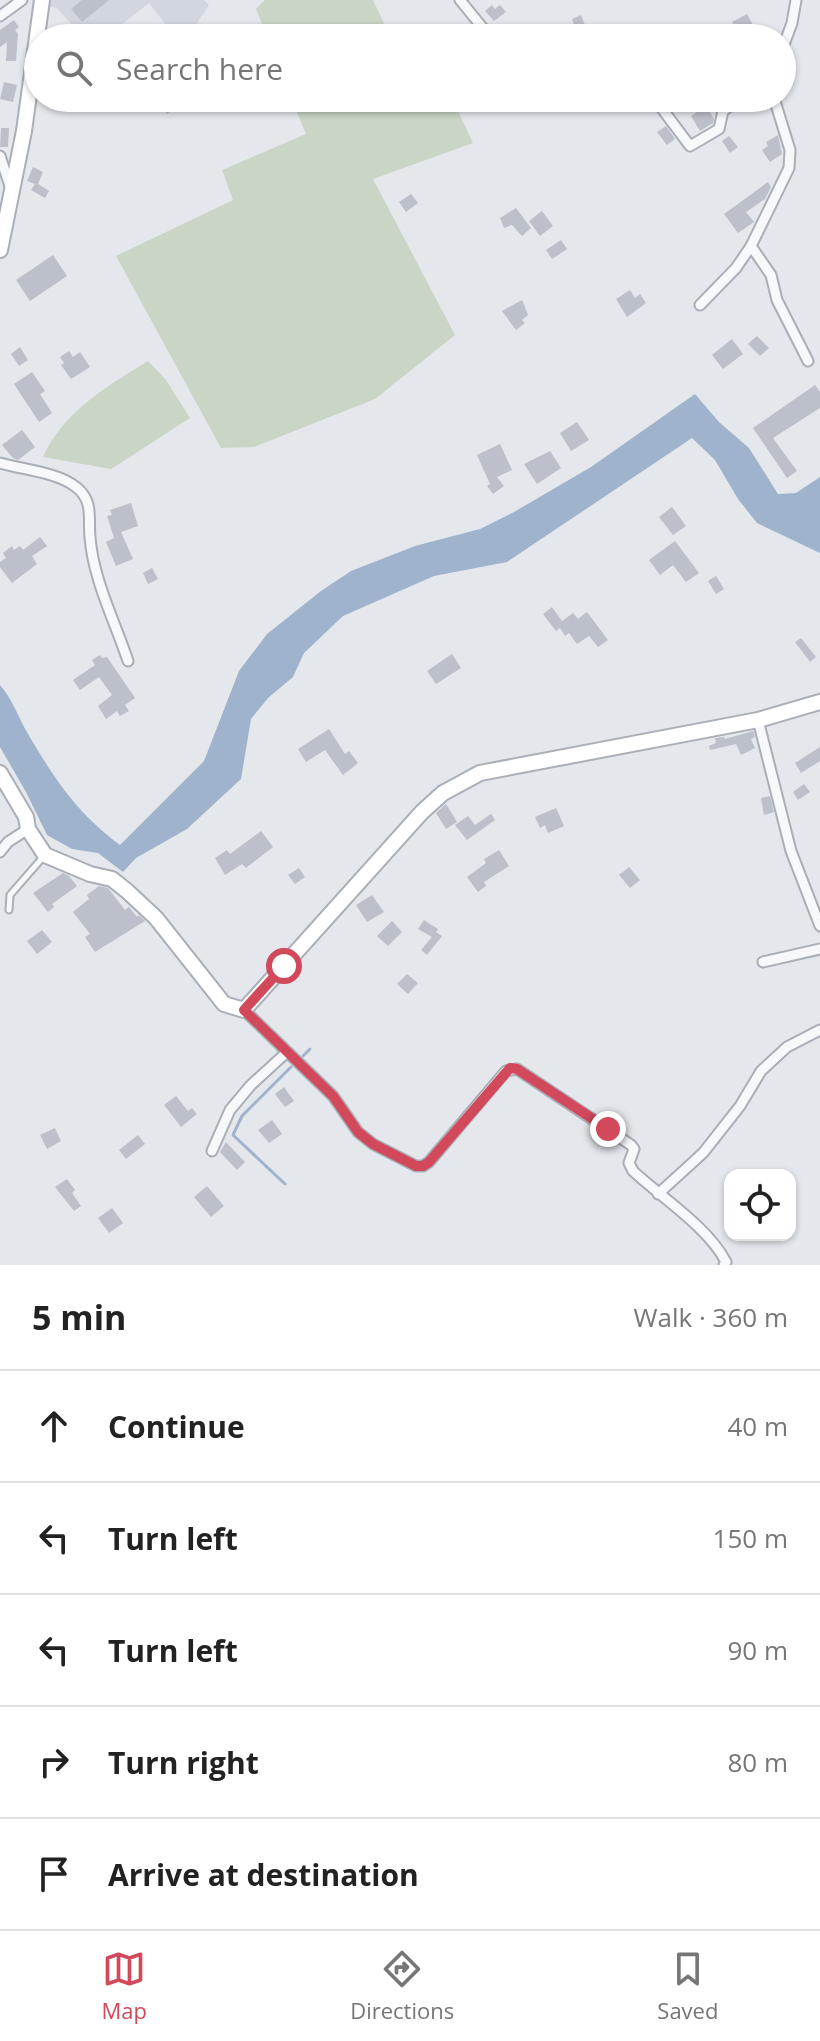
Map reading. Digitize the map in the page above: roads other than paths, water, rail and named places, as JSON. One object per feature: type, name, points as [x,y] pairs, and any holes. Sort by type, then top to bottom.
[{"type":"main road","points":[[39,24],[42,0]]},
{"type":"main road","points":[[0,250],[27,112]]},
{"type":"main road","points":[[0,773],[45,855],[90,874],[112,879],[156,918],[224,1004],[244,1010],[422,812],[460,782],[480,773],[758,720],[820,702]]},
{"type":"street","points":[[0,16],[22,0]]},
{"type":"street","points":[[460,0],[480,24]]},
{"type":"street","points":[[792,24],[796,0]]},
{"type":"street","points":[[664,112],[690,146],[719,129],[723,112]]},
{"type":"street","points":[[700,305],[736,268],[751,246],[789,168],[790,150],[778,112]]},
{"type":"street","points":[[0,156],[12,192]]},
{"type":"street","points":[[751,246],[771,275],[777,300],[808,361]]},
{"type":"street","points":[[0,463],[56,476],[78,488],[91,508],[90,538],[98,574],[128,661]]},
{"type":"street","points":[[758,720],[791,851],[820,926]]},
{"type":"street","points":[[0,852],[8,842],[28,829]]},
{"type":"street","points":[[763,962],[820,949]]},
{"type":"street","points":[[244,1010],[333,1096],[358,1132],[373,1144],[416,1166],[429,1162],[506,1071],[517,1069],[631,1145],[634,1149],[629,1163],[633,1171],[720,1249],[726,1262],[724,1265]]},
{"type":"street","points":[[658,1194],[703,1153],[740,1106],[761,1071],[787,1047],[820,1030]]},
{"type":"street","points":[[212,1151],[230,1110],[251,1085],[287,1052]]},
{"type":"lane","points":[[9,910],[10,895],[45,855]]},
{"type":"water","points":[[695,394],[719,422],[749,448],[778,494],[796,493],[820,477],[820,553],[757,523],[738,499],[715,460],[692,438],[507,562],[434,576],[343,616],[304,653],[293,677],[268,698],[251,719],[241,779],[187,829],[136,858],[123,872],[98,853],[72,849],[47,835],[0,747],[0,685],[68,795],[120,845],[204,761],[239,671],[267,634],[321,591],[351,571],[415,546],[480,529],[514,512],[591,467]]},
{"type":"waterway","points":[[303,1056],[310,1049]]},
{"type":"waterway","points":[[285,1184],[233,1135],[242,1116],[291,1067]]}]
